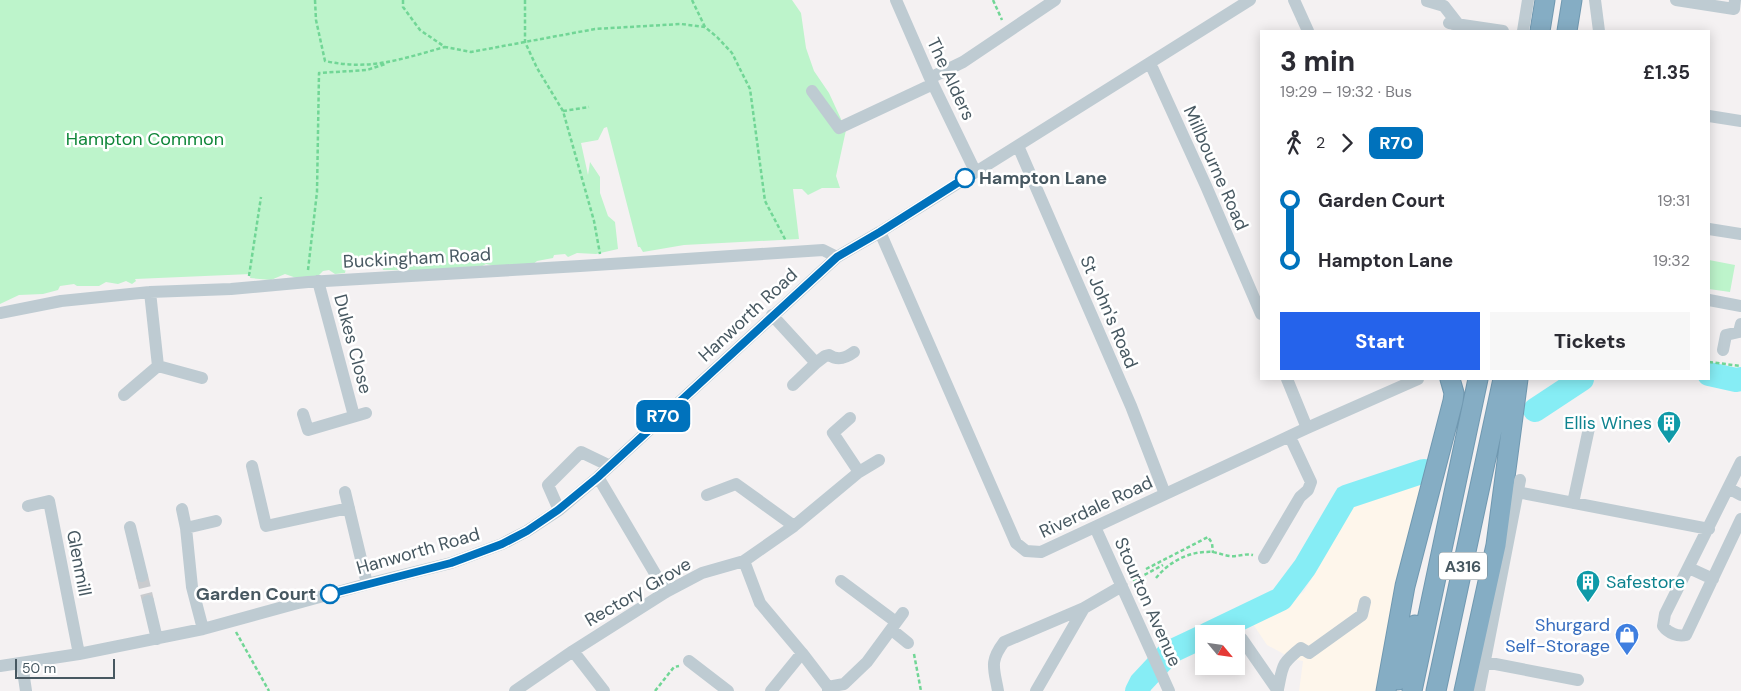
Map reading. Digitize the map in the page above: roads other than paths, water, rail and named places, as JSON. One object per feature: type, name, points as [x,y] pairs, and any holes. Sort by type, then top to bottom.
[{"type":"highway","points":[[1540,30],[1545,0]]},
{"type":"highway","points":[[1567,30],[1572,0]]},
{"type":"highway","points":[[1386,691],[1405,586],[1453,402],[1454,393],[1450,380]]},
{"type":"highway","name":"A316","points":[[1412,691],[1454,500],[1478,380]]},
{"type":"highway","name":"A316","points":[[1436,691],[1503,380]]},
{"type":"highway","points":[[1464,691],[1496,545],[1518,380]]},
{"type":"highway","points":[[1395,691],[1454,500]]},
{"type":"street","name":"The Alders","points":[[896,0],[931,81],[975,171]]},
{"type":"street","points":[[812,91],[839,128],[931,81],[1008,33],[1055,0]]},
{"type":"street","points":[[837,257],[1250,0]]},
{"type":"street","points":[[1294,0],[1308,30]]},
{"type":"street","points":[[1428,0],[1427,2],[1444,6],[1454,26],[1493,30]]},
{"type":"street","points":[[1523,30],[1528,0]]},
{"type":"street","points":[[1595,0],[1599,30]]},
{"type":"street","points":[[1676,0],[1734,9],[1736,0]]},
{"type":"street","name":"Millbourne Road","points":[[1150,63],[1260,312]]},
{"type":"street","points":[[1710,116],[1741,121]]},
{"type":"street","name":"St John's Road","points":[[1018,146],[1131,406],[1165,494]]},
{"type":"street","points":[[1710,229],[1741,234]]},
{"type":"street","name":"Riverdale Road","points":[[880,232],[1016,543],[1026,550],[1041,552],[1307,428],[1416,380]]},
{"type":"street","name":"Buckingham Road","points":[[0,314],[61,301],[150,292],[249,288],[313,281],[823,250],[837,257]]},
{"type":"street","name":"Hanworth Road","points":[[0,666],[79,654],[204,629],[451,563],[502,544],[527,531],[558,510],[598,477],[837,257]]},
{"type":"street","name":"Dukes Close","points":[[303,414],[308,430],[360,415],[313,281]]},
{"type":"street","points":[[150,292],[158,366]]},
{"type":"street","points":[[1710,300],[1741,306]]},
{"type":"street","points":[[772,315],[816,363]]},
{"type":"street","points":[[1723,350],[1726,335],[1739,332],[1741,324]]},
{"type":"street","points":[[793,386],[825,356],[842,358],[854,352]]},
{"type":"street","points":[[158,366],[202,378]]},
{"type":"street","points":[[124,395],[158,366]]},
{"type":"street","points":[[1287,380],[1307,428]]},
{"type":"street","points":[[850,418],[833,433],[859,472]]},
{"type":"street","points":[[1573,503],[1588,428]]},
{"type":"street","points":[[1264,558],[1300,497],[1308,490],[1310,482],[1290,437]]},
{"type":"street","points":[[558,510],[548,484],[581,452],[610,466]]},
{"type":"street","name":"Rectory Grove","points":[[515,691],[573,651],[666,592],[702,573],[744,560],[794,526],[859,472],[879,460]]},
{"type":"street","points":[[1741,462],[1663,620],[1665,630],[1681,636],[1686,635],[1741,519]]},
{"type":"street","points":[[252,466],[266,526],[349,508]]},
{"type":"street","points":[[598,477],[666,592]]},
{"type":"street","points":[[707,495],[736,484],[794,526]]},
{"type":"street","points":[[1479,691],[1518,486],[1573,503],[1709,529]]},
{"type":"street","points":[[1728,488],[1741,495]]},
{"type":"street","points":[[345,492],[367,584]]},
{"type":"street","name":"Glenmill","points":[[28,506],[49,501],[79,654]]},
{"type":"street","points":[[182,509],[186,528],[192,587],[204,629]]},
{"type":"street","points":[[186,528],[216,521]]},
{"type":"street","points":[[130,527],[142,576]]},
{"type":"street","name":"Stourton Avenue","points":[[1095,527],[1168,689]]},
{"type":"street","points":[[744,560],[760,603],[802,653],[828,689],[844,684],[867,662],[897,622]]},
{"type":"street","points":[[1689,568],[1713,579]]},
{"type":"street","points":[[841,581],[897,622],[908,643]]},
{"type":"street","points":[[998,691],[993,661],[1004,642],[1084,608],[1122,586]]},
{"type":"street","points":[[148,601],[157,639]]},
{"type":"street","points":[[1277,690],[1283,664],[1301,648],[1309,653],[1362,616],[1365,602]]},
{"type":"street","points":[[1036,691],[1084,608]]},
{"type":"street","points":[[1245,643],[1277,690]]},
{"type":"street","points":[[573,651],[604,691]]},
{"type":"street","points":[[771,691],[802,653]]},
{"type":"street","points":[[689,661],[728,691]]},
{"type":"street","points":[[1485,662],[1578,680]]},
{"type":"street","points":[[22,664],[26,691]]},
{"type":"waterway","points":[[1710,374],[1736,380],[1741,379]]},
{"type":"waterway","points":[[1535,410],[1580,380]]},
{"type":"waterway","points":[[1227,625],[1281,599],[1305,567],[1346,497],[1424,471]]},
{"type":"waterway","points":[[1137,691],[1141,683],[1170,652],[1195,640]]},
{"type":"tunnel","points":[[142,576],[148,601]]},
{"type":"place","name":"Hampton Lane","points":[[965,178]]},
{"type":"place","name":"Ellis Wines","points":[[1669,444]]},
{"type":"place","name":"Garden Court","points":[[330,594]]},
{"type":"place","name":"Safestore","points":[[1588,603]]},
{"type":"place","name":"Shurgard Self-Storage","points":[[1627,656]]},
{"type":"park label","name":"Hampton Common","points":[[145,139]]}]
